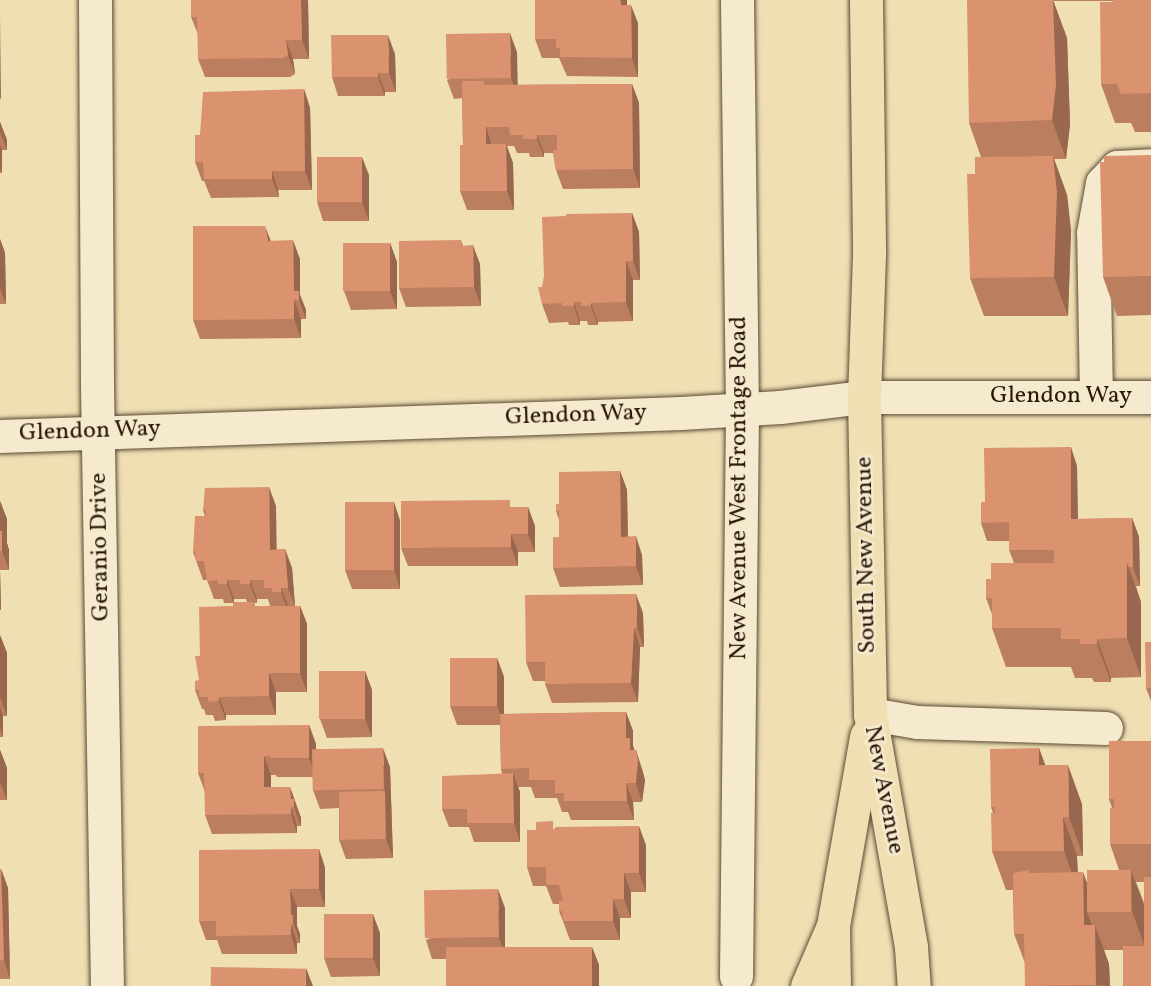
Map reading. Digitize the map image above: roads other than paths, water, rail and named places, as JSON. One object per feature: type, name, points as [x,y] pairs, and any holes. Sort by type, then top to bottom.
[{"type":"main road","points":[[864,397],[869,255],[866,0]]},
{"type":"main road","name":"South New Avenue","points":[[864,397],[870,714]]},
{"type":"main road","name":"New Avenue","points":[[834,986],[833,926],[870,714]]},
{"type":"main road","name":"New Avenue","points":[[870,714],[911,947],[914,986]]},
{"type":"main road","points":[[807,986],[833,926]]},
{"type":"street","name":"Geranio Drive","points":[[95,0],[98,431],[107,986]]},
{"type":"street","name":"New Avenue West Frontage Road","points":[[736,976],[742,410],[737,0]]},
{"type":"street","points":[[1096,397],[1093,233],[1101,183],[1117,167],[1151,165]]},
{"type":"street","name":"Glendon Way","points":[[0,436],[742,410],[864,397],[1151,397]]},
{"type":"street","points":[[870,714],[917,722],[1106,728]]}]
